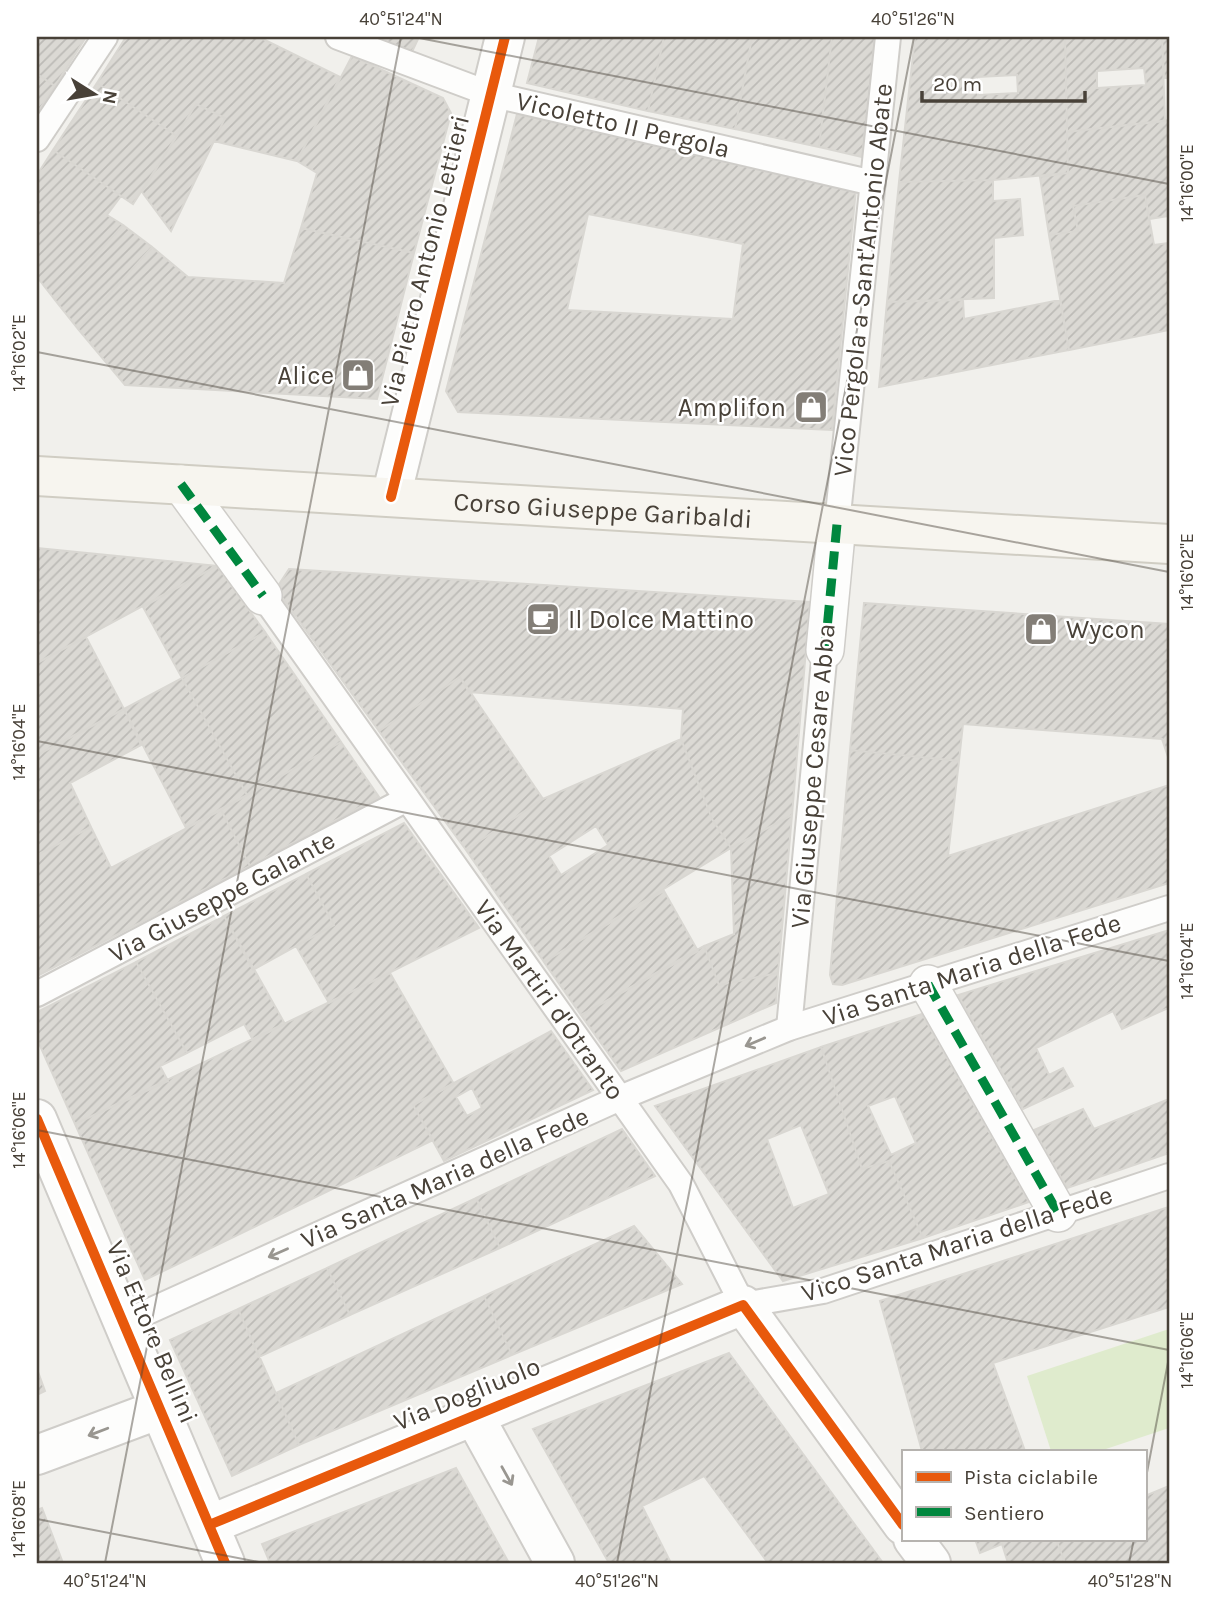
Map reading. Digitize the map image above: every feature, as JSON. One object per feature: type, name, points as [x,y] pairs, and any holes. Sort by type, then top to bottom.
[{"type":"main road","name":"Corso Giuseppe Garibaldi","points":[[37,475],[1169,544]]},
{"type":"street","name":"Via Pietro Antonio Lettieri","points":[[391,497],[505,37]]},
{"type":"street","name":"Via Martiri d'Otranto","points":[[181,484],[263,596]]},
{"type":"street","name":"Via Giuseppe Cesare Abba","points":[[825,650],[837,524]]},
{"type":"street","points":[[928,984],[1058,1213]]},
{"type":"street","name":"Via Ettore Bellini","points":[[37,1119],[225,1563]]},
{"type":"street","name":"Via Martiri d'Otranto","points":[[743,1305],[902,1524]]},
{"type":"street","name":"Via Dogliuolo","points":[[209,1525],[743,1305]]},
{"type":"street","points":[[37,1455],[160,1409]]},
{"type":"street","points":[[474,1416],[555,1563]]},
{"type":"street","points":[[914,1540],[931,1563]]},
{"type":"lane","points":[[37,139],[105,37]]},
{"type":"lane","name":"Vicoletto II Pergola","points":[[338,37],[490,94],[873,183]]},
{"type":"lane","name":"Vico Pergola a Sant'Antonio Abate","points":[[837,524],[888,37]]},
{"type":"lane","name":"Via Martiri d'Otranto","points":[[263,596],[681,1184],[743,1305]]},
{"type":"lane","name":"Via Giuseppe Cesare Abba","points":[[789,1028],[825,650]]},
{"type":"lane","name":"Via Giuseppe Galante","points":[[37,994],[407,799]]},
{"type":"lane","name":"Via Santa Maria della Fede","points":[[123,1323],[620,1098],[789,1028],[1169,908]]},
{"type":"lane","name":"Vico Santa Maria della Fede","points":[[743,1305],[823,1291],[1169,1176]]},
{"type":"green space","points":[[1169,1329],[1169,1428],[1103,1450],[1051,1450],[1027,1376]]},
{"type":"building","points":[[37,37],[86,37],[55,86],[37,74]]},
{"type":"building","points":[[126,37],[259,37],[340,77],[297,161],[214,141],[225,118],[196,104],[177,136],[97,83]]},
{"type":"building","points":[[371,37],[419,37],[411,54]]},
{"type":"building","points":[[539,37],[664,37],[648,111],[527,83]]},
{"type":"building","points":[[664,37],[752,37],[735,129],[648,111]]},
{"type":"building","points":[[752,37],[832,37],[819,147],[735,129]]},
{"type":"building","points":[[832,37],[875,37],[862,157],[819,147]]},
{"type":"building","points":[[915,37],[1065,37],[1068,173],[993,180],[899,182]],"holes":[[[1017,75],[1018,93],[978,95],[977,77]]]},
{"type":"building","points":[[1065,37],[1162,37],[1165,121],[1067,132]],"holes":[[[1144,68],[1146,85],[1097,88],[1097,71]]]},
{"type":"building","points":[[1162,37],[1169,37],[1169,78],[1164,78]]},
{"type":"building","points":[[352,56],[443,98],[451,113],[414,253],[301,228],[317,173],[297,161]]},
{"type":"building","points":[[37,74],[55,86],[37,113]]},
{"type":"building","points":[[97,83],[177,136],[133,204],[53,150]]},
{"type":"building","points":[[196,104],[225,118],[171,231],[142,192]]},
{"type":"building","points":[[517,114],[856,189],[832,430],[458,412],[446,391]],"holes":[[[588,214],[743,244],[733,319],[567,310]]]},
{"type":"building","points":[[1169,120],[1169,216],[1149,219],[1145,195],[1073,206],[1078,231],[1049,235],[1040,177],[1068,173],[1067,132]]},
{"type":"building","points":[[53,150],[121,196],[107,215],[123,225],[55,300],[37,277],[37,175]]},
{"type":"building","points":[[993,180],[993,201],[1020,199],[1023,235],[994,238],[994,298],[887,302],[899,182]]},
{"type":"building","points":[[1145,195],[1154,245],[1169,243],[1169,330],[1069,350],[1049,235],[1078,231],[1073,206]]},
{"type":"building","points":[[123,225],[152,247],[78,329],[55,300]]},
{"type":"building","points":[[301,228],[414,253],[377,399],[125,385],[78,329],[152,247],[188,277],[284,283]]},
{"type":"building","points":[[963,300],[964,319],[1060,300],[1069,350],[879,387],[887,302]]},
{"type":"building","points":[[37,548],[217,566],[37,663]]},
{"type":"building","points":[[217,566],[265,632],[182,678],[143,607]]},
{"type":"building","points":[[289,569],[810,602],[792,815],[731,848],[712,819],[681,739],[683,709],[469,692],[460,677],[379,731],[276,589]]},
{"type":"building","points":[[864,603],[1169,624],[1169,760],[1162,739],[963,724],[959,761],[850,750]]},
{"type":"building","points":[[265,632],[341,742],[247,795],[182,678]]},
{"type":"building","points":[[86,637],[124,709],[37,755],[37,663]]},
{"type":"building","points":[[460,677],[543,799],[466,850],[379,731]]},
{"type":"building","points":[[182,678],[247,795],[186,828],[124,709]]},
{"type":"building","points":[[124,709],[141,745],[70,783],[91,827],[37,855],[37,755]]},
{"type":"building","points":[[681,739],[712,819],[731,848],[544,962],[466,850],[543,799]],"holes":[[[596,826],[608,845],[561,875],[549,856]]]},
{"type":"building","points":[[341,742],[379,797],[250,866],[221,810]]},
{"type":"building","points":[[850,750],[959,761],[948,856],[1169,785],[1169,883],[842,985],[833,984],[830,975]]},
{"type":"building","points":[[221,810],[250,866],[37,976],[37,855],[91,827],[111,868]]},
{"type":"building","points":[[792,815],[778,973],[719,985],[704,946],[734,934],[731,848]]},
{"type":"building","points":[[404,823],[479,928],[329,1003],[296,946],[334,925],[306,874]]},
{"type":"building","points":[[306,874],[334,925],[253,970],[224,916]]},
{"type":"building","points":[[664,891],[698,951],[581,1015],[544,962]]},
{"type":"building","points":[[224,916],[285,1024],[253,1040],[244,1024],[187,1053],[136,962]]},
{"type":"building","points":[[1169,930],[1169,1011],[1168,1008],[1122,1029],[1113,1011],[1036,1048],[1049,1075],[1063,1068],[1073,1086],[1023,1109],[958,995]]},
{"type":"building","points":[[704,946],[719,985],[778,973],[776,1003],[621,1071],[581,1015]]},
{"type":"building","points":[[136,962],[187,1053],[160,1066],[168,1081],[75,1124],[37,1039],[37,1012]]},
{"type":"building","points":[[390,973],[454,1084],[413,1105],[433,1140],[145,1280],[75,1124]]},
{"type":"building","points":[[922,1014],[1029,1202],[923,1238],[889,1161],[862,1169],[821,1047]],"holes":[[[895,1096],[916,1143],[891,1155],[868,1106]]]},
{"type":"building","points":[[551,1031],[593,1090],[444,1161],[413,1105]],"holes":[[[472,1088],[482,1108],[467,1116],[456,1097]]]},
{"type":"building","points":[[821,1047],[862,1169],[889,1161],[923,1238],[783,1281],[655,1106]],"holes":[[[801,1125],[829,1194],[793,1208],[767,1139]]]},
{"type":"building","points":[[1169,1099],[1169,1153],[1067,1188],[1034,1130],[1083,1109],[1094,1129]]},
{"type":"building","points":[[622,1129],[655,1176],[500,1248],[476,1198]]},
{"type":"building","points":[[476,1198],[500,1248],[350,1315],[327,1268]]},
{"type":"building","points":[[1169,1207],[1169,1307],[993,1363],[1025,1450],[922,1450],[880,1301]]},
{"type":"building","points":[[634,1226],[682,1284],[512,1355],[484,1296]]},
{"type":"building","points":[[327,1268],[350,1315],[259,1357],[238,1309]]},
{"type":"building","points":[[484,1296],[512,1355],[299,1445],[276,1393]]},
{"type":"building","points":[[238,1309],[299,1445],[232,1476],[170,1340]]},
{"type":"building","points":[[729,1353],[883,1563],[768,1563],[704,1476],[642,1506],[671,1563],[609,1563],[533,1429]]},
{"type":"building","points":[[37,1369],[45,1391],[37,1395]]},
{"type":"building","points":[[456,1468],[509,1563],[270,1563],[262,1544]]},
{"type":"building","points":[[1169,1486],[1169,1563],[1065,1563],[1056,1540],[1146,1540],[1146,1496]]},
{"type":"building","points":[[42,1508],[63,1563],[37,1563],[37,1510]]},
{"type":"building","points":[[975,1540],[1056,1540],[1065,1563],[1008,1563],[1002,1544],[980,1553]]},
{"type":"marked path","points":[[181,484],[263,596]]},
{"type":"marked path","points":[[825,650],[837,524]]},
{"type":"marked path","points":[[928,984],[1058,1213]]},
{"type":"cycle path","points":[[391,497],[505,37]]},
{"type":"cycle path","points":[[37,1119],[225,1563]]},
{"type":"cycle path","points":[[209,1525],[743,1305],[902,1524]]},
{"type":"place","name":"Alice","points":[[358,375]]},
{"type":"place","name":"Amplifon","points":[[811,407]]},
{"type":"place","name":"Il Dolce Mattino","points":[[543,619]]},
{"type":"place","name":"Wycon","points":[[1041,629]]}]
